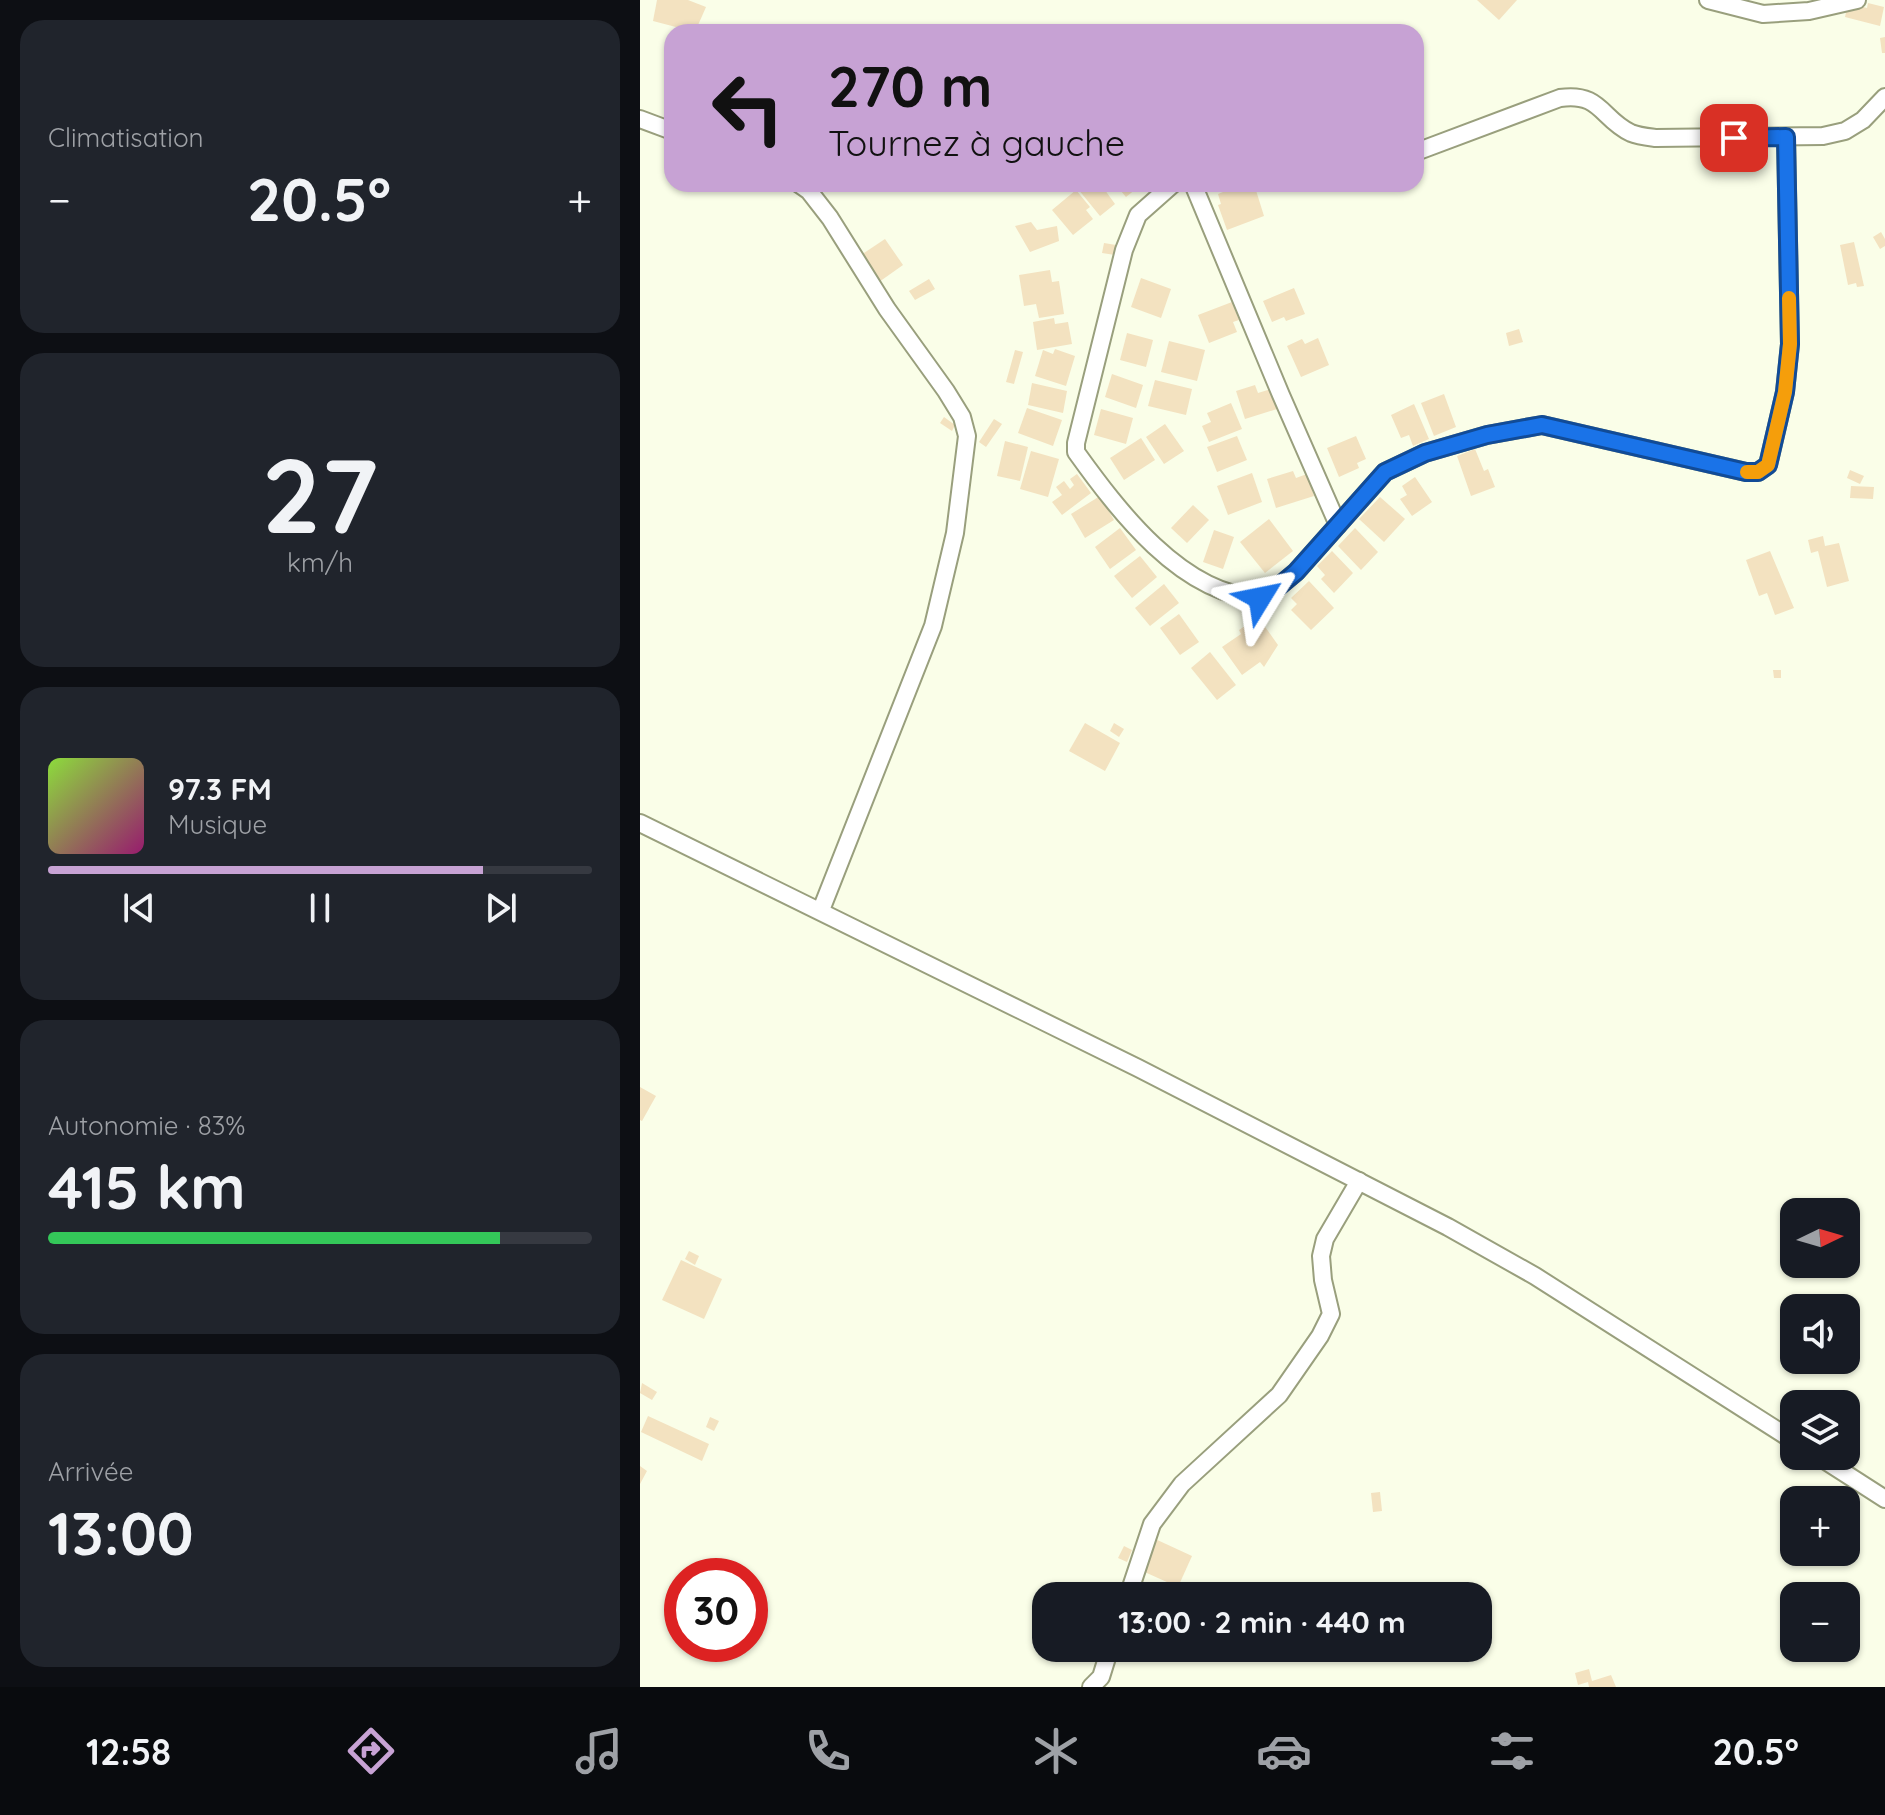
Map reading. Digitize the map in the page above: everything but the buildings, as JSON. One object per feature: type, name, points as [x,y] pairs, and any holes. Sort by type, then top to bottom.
[{"type":"street","points":[[1708,0],[1763,14],[1809,11],[1857,0]]},
{"type":"street","points":[[1424,149],[1560,98],[1577,96],[1591,100],[1630,133],[1656,138],[1823,136],[1845,131],[1863,120],[1885,97]]},
{"type":"street","points":[[640,119],[664,128]]},
{"type":"street","points":[[1164,192],[1138,215],[1124,250],[1076,452],[1132,522],[1166,558],[1218,587],[1251,598],[1266,597],[1296,572],[1385,472],[1425,453],[1521,427],[1542,425],[1563,429],[1746,472],[1758,472],[1768,465],[1785,392],[1790,344],[1786,137]]},
{"type":"street","points":[[810,192],[946,391],[962,417],[967,436],[955,533],[933,626],[821,910]]},
{"type":"street","points":[[1196,192],[1338,525]]},
{"type":"street","points":[[640,823],[821,910],[1359,1181],[1535,1276],[1780,1432]]},
{"type":"street","points":[[1133,1582],[1152,1524],[1182,1484],[1279,1395],[1320,1336],[1331,1314],[1321,1256],[1325,1239],[1359,1181]]},
{"type":"street","points":[[1840,1470],[1885,1499]]},
{"type":"street","points":[[1091,1687],[1101,1677],[1106,1662]]},
{"type":"slow traffic","points":[[1747,472],[1758,472],[1768,465],[1785,392],[1790,344],[1789,298]]},
{"type":"route","points":[[1260,598],[1266,597],[1296,572],[1385,472],[1425,453],[1487,435],[1542,425],[1746,472],[1758,472],[1768,465],[1785,392],[1790,344],[1786,137],[1734,138]]}]
